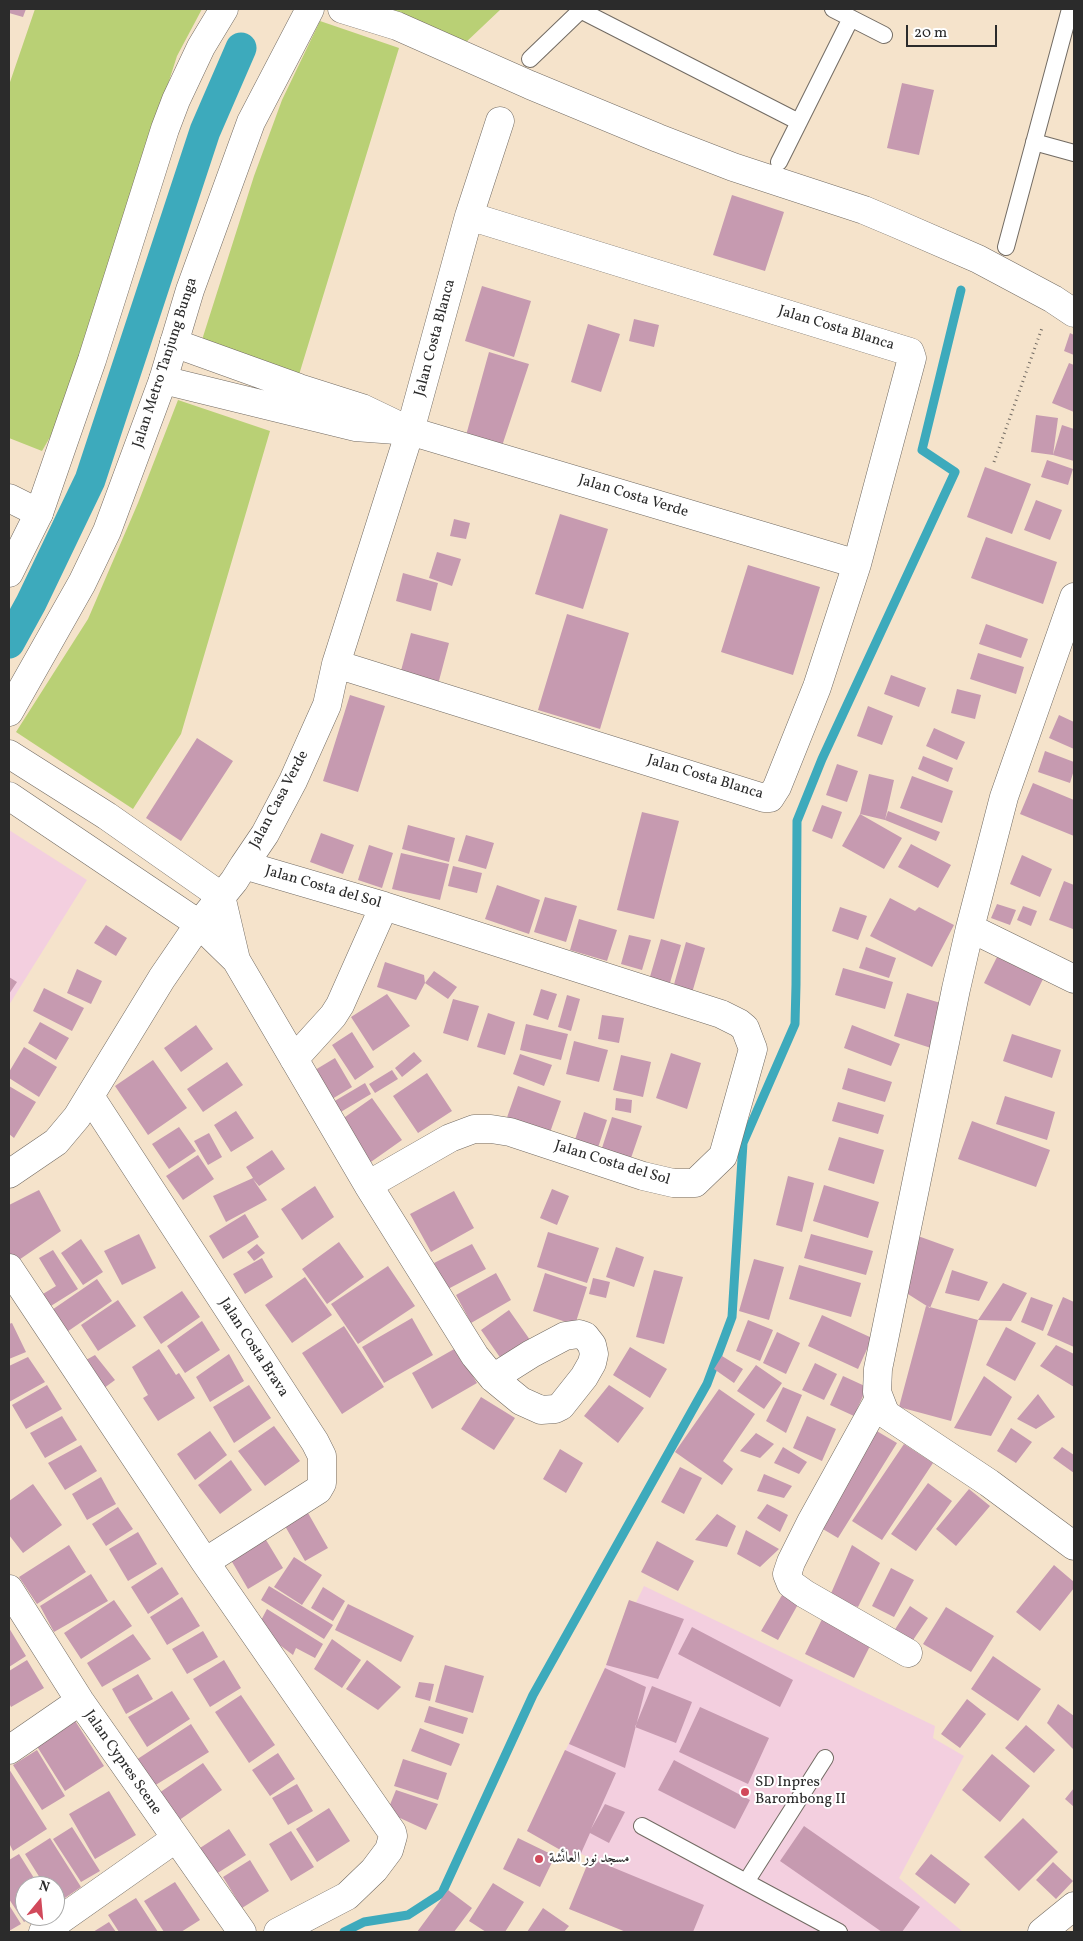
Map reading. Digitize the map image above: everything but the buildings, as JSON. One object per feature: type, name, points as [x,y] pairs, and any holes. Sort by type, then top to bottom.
[{"type":"street","points":[[9,573],[39,513],[92,360],[165,129],[187,74],[224,9]]},
{"type":"street","name":"Jalan Metro Tanjung Bunga","points":[[9,712],[82,583],[107,531],[163,380],[190,290],[251,122],[310,9]]},
{"type":"street","points":[[342,9],[397,26],[530,85],[733,167],[864,210],[978,259],[1063,306]]},
{"type":"street","points":[[469,216],[500,121]]},
{"type":"street","name":"Jalan Costa Blanca","points":[[469,216],[910,352],[912,358],[857,564],[817,687],[777,787],[769,798],[336,664],[410,431],[469,216]]},
{"type":"street","points":[[174,343],[299,388],[362,408],[410,431]]},
{"type":"street","points":[[163,380],[355,428],[410,431]]},
{"type":"street","name":"Jalan Costa Verde","points":[[410,431],[857,564]]},
{"type":"street","points":[[9,498],[39,513]]},
{"type":"street","points":[[1074,597],[1004,797],[970,928],[878,1369],[877,1392],[888,1415],[989,1483],[1074,1546]]},
{"type":"street","name":"Jalan Casa Verde","points":[[199,924],[265,834],[293,781],[327,705],[336,664]]},
{"type":"street","points":[[9,754],[107,816],[221,896],[236,960]]},
{"type":"street","points":[[9,796],[199,924],[236,960],[368,1185],[475,1356],[494,1378]]},
{"type":"street","name":"Jalan Costa del Sol","points":[[244,865],[384,906],[721,1014],[740,1022],[745,1028],[753,1049],[723,1156],[695,1183],[673,1183],[643,1176],[510,1132],[474,1129],[450,1138],[368,1185]]},
{"type":"street","points":[[294,1060],[333,1016],[340,1005],[384,906]]},
{"type":"street","points":[[9,1174],[60,1138],[90,1098],[142,1010],[199,924]]},
{"type":"street","points":[[970,928],[1074,979]]},
{"type":"street","name":"Jalan Costa Brava","points":[[90,1098],[315,1442],[322,1456],[322,1483],[318,1490],[204,1562]]},
{"type":"street","points":[[9,1268],[204,1562],[392,1832],[393,1836],[389,1850],[374,1870],[347,1896],[318,1932]]},
{"type":"street","points":[[879,1399],[811,1522],[787,1574],[791,1584],[805,1594],[908,1653]]},
{"type":"street","name":"Jalan Cypres Scene","points":[[9,1589],[80,1701],[242,1932]]},
{"type":"street","points":[[9,1750],[80,1701]]},
{"type":"street","points":[[43,1932],[175,1839]]},
{"type":"street","points":[[278,1932],[347,1896]]},
{"type":"street","points":[[1042,1932],[1074,1906]]},
{"type":"lane","points":[[530,59],[581,9],[799,122]]},
{"type":"lane","points":[[833,9],[884,35]]},
{"type":"lane","points":[[1006,247],[1070,9]]},
{"type":"lane","points":[[779,162],[851,18]]},
{"type":"lane","points":[[1034,142],[1074,153]]},
{"type":"lane","points":[[746,1882],[825,1758]]},
{"type":"lane","points":[[642,1826],[839,1932]]},
{"type":"path","points":[[994,462],[1063,306]]},
{"type":"shaded area","points":[[9,830],[87,880],[9,1005]]},
{"type":"shaded area","name":"SD Inpres Barombong II","points":[[644,1586],[935,1726],[933,1738],[964,1756],[899,1878],[963,1932],[645,1932],[582,1905],[600,1862],[527,1831]]},
{"type":"green space","points":[[35,9],[202,9],[177,56],[61,418],[42,451],[9,438],[9,85]]},
{"type":"green space","points":[[364,9],[501,9],[463,45]]},
{"type":"green space","points":[[320,21],[399,48],[298,378],[201,343],[254,176],[282,100]]},
{"type":"green space","points":[[178,400],[270,431],[181,734],[133,809],[16,732],[88,619],[138,503]]},
{"type":"waterway","points":[[9,643],[31,603],[90,480],[205,131],[241,48]]},
{"type":"waterway","points":[[344,1932],[364,1922],[408,1915],[442,1893],[533,1695],[707,1384],[732,1317],[743,1143],[795,1024],[797,821],[822,759],[955,472],[922,450],[961,290]]},
{"type":"place","name":"SD Inpres Barombong II","points":[[745,1792]]},
{"type":"place","name":"مسجد نور العائشة","points":[[539,1859]]}]
